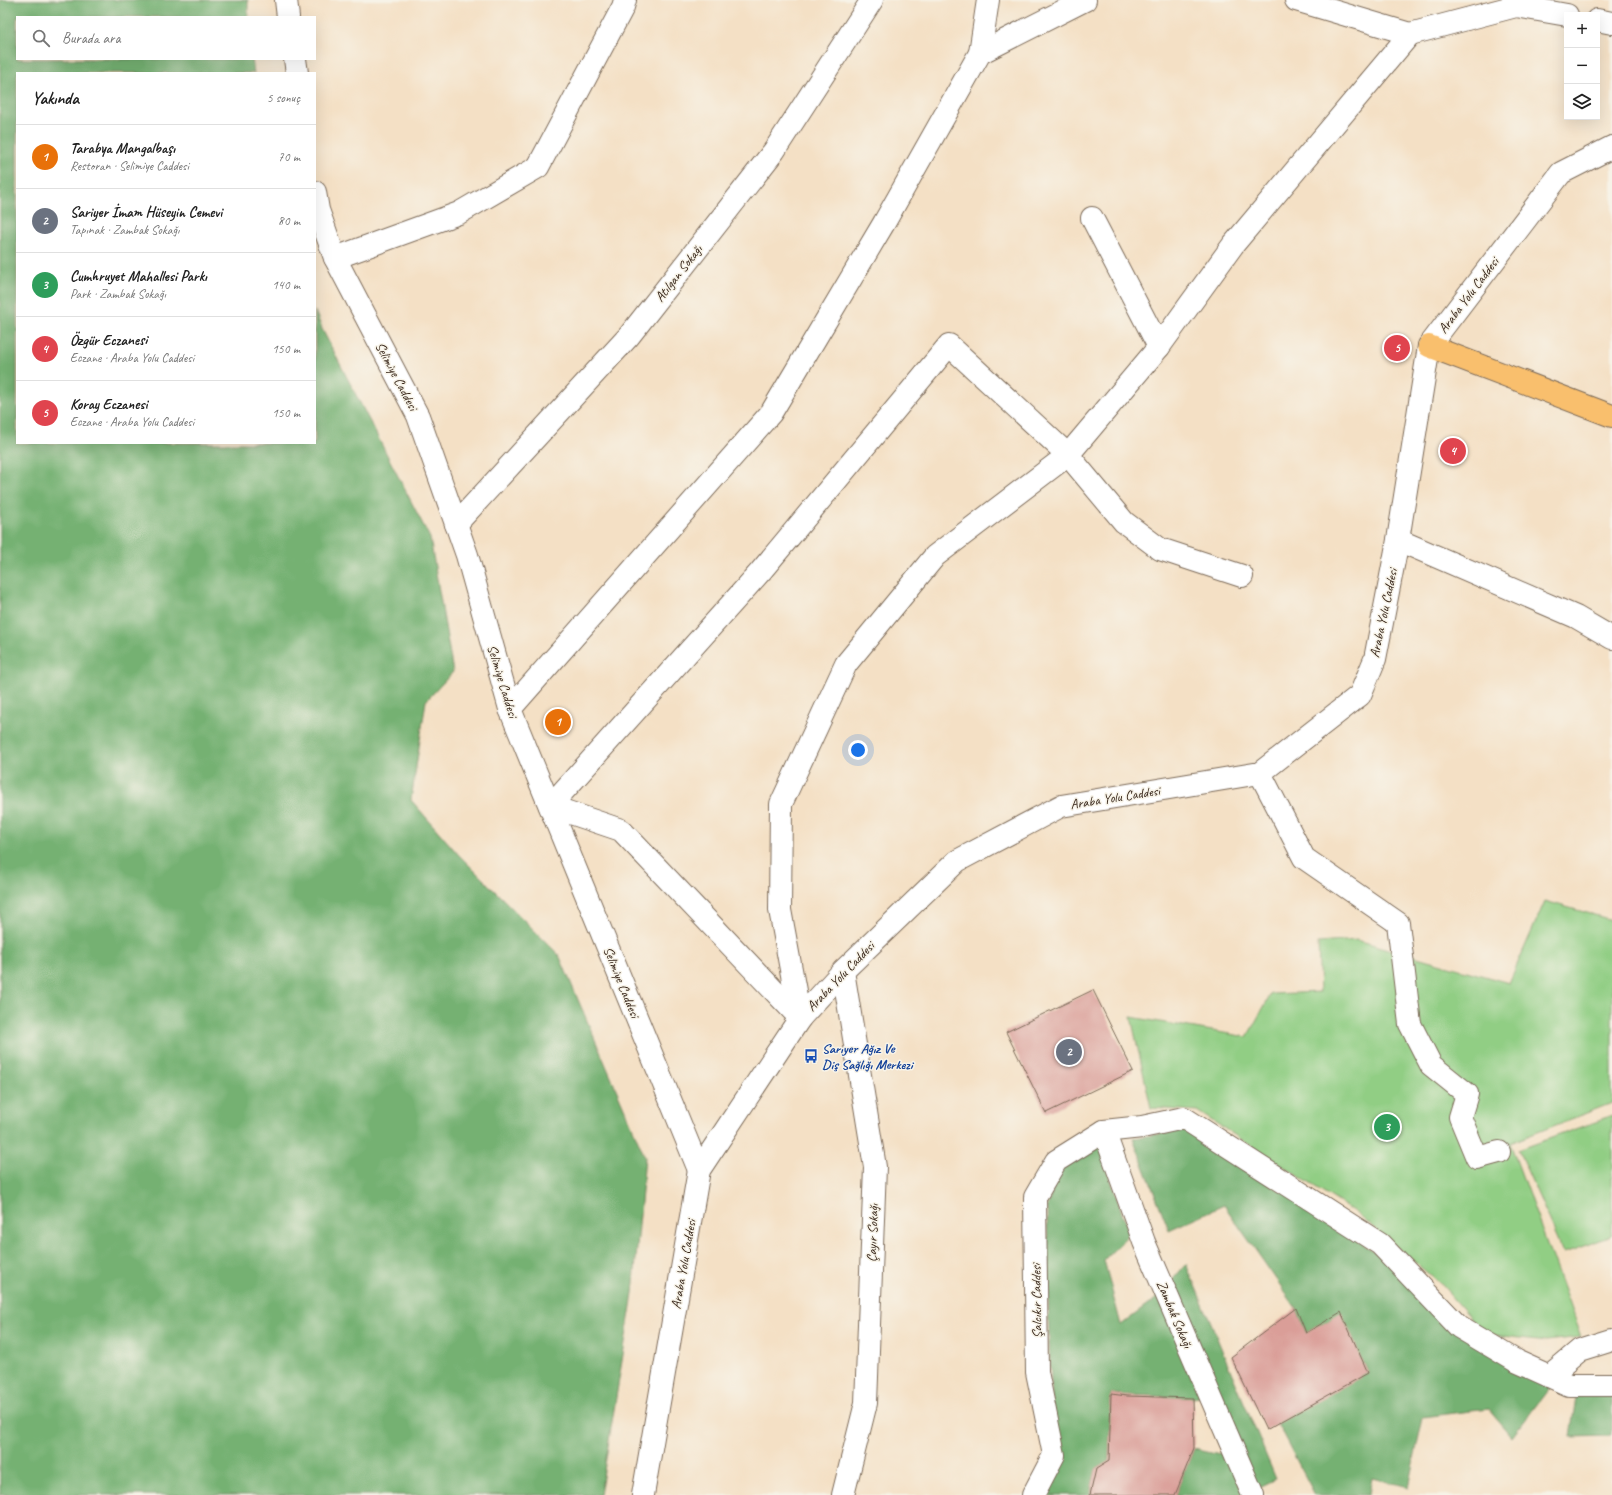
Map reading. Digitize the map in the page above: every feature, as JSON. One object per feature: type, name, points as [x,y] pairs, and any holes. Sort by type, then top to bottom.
[{"type":"main road","points":[[1429,346],[1612,416]]},
{"type":"street","points":[[286,0],[288,16]]},
{"type":"street","points":[[336,258],[459,213],[538,167],[623,7],[625,0]]},
{"type":"street","name":"Atılgan Sokağı","points":[[456,524],[628,336],[774,151],[872,0]]},
{"type":"street","points":[[510,709],[770,413],[884,223],[980,53],[988,0]]},
{"type":"street","points":[[980,53],[1085,0]]},
{"type":"street","points":[[1296,0],[1410,34],[1515,3],[1564,14]]},
{"type":"street","points":[[1600,21],[1612,23]]},
{"type":"street","points":[[800,1018],[780,910],[782,804],[846,664],[935,556],[1068,455],[1159,347],[1233,245],[1410,34]]},
{"type":"street","points":[[295,60],[297,72]]},
{"type":"street","name":"Araba Yolu Caddesi","points":[[643,1495],[699,1170],[800,1018],[843,970],[957,861],[1061,806],[1260,773],[1360,695],[1376,659],[1398,540],[1429,346],[1561,173],[1612,147]]},
{"type":"street","name":"Selimiye Caddesi","points":[[316,198],[318,210],[336,258],[418,416],[467,555],[510,709],[699,1170]]},
{"type":"street","points":[[1092,218],[1159,347]]},
{"type":"street","points":[[800,1018],[621,830],[550,806],[761,571],[949,345],[1068,455],[1124,522],[1160,550],[1242,576]]},
{"type":"street","points":[[1398,540],[1576,617],[1612,638]]},
{"type":"street","points":[[1260,773],[1304,858],[1398,923],[1410,1024],[1431,1065],[1467,1094],[1460,1117],[1477,1158],[1499,1152]]},
{"type":"street","name":"Çayır Sokağı","points":[[843,970],[875,1167],[866,1403],[843,1495]]},
{"type":"street","points":[[1104,1132],[1142,1127],[1184,1118],[1380,1244],[1459,1327],[1516,1361],[1569,1385],[1612,1385]]},
{"type":"street","name":"Şalcıkır Caddesi","points":[[1033,1495],[1054,1455],[1037,1372],[1035,1197],[1056,1161],[1104,1132]]},
{"type":"street","name":"Zambak Sokağı","points":[[1104,1132],[1144,1242],[1253,1495]]},
{"type":"street","points":[[1549,1376],[1580,1350],[1612,1340]]},
{"type":"green space","points":[[0,0],[248,0],[248,16],[16,16],[16,60],[252,60],[254,72],[16,72],[16,444],[316,444],[316,314],[322,329],[430,538],[453,672],[426,701],[411,800],[458,854],[559,955],[645,1157],[633,1294],[600,1495],[0,1495]]},
{"type":"green space","points":[[1545,901],[1612,920],[1612,1103],[1510,1143],[1581,1337],[1547,1341],[1485,1334],[1443,1286],[1356,1213],[1197,1111],[1151,1108],[1131,1017],[1247,1037],[1271,994],[1320,992],[1318,943],[1357,940],[1509,983]]},
{"type":"green space","points":[[1612,1116],[1612,1236],[1564,1253],[1518,1150]]},
{"type":"green space","points":[[1186,1130],[1374,1251],[1551,1386],[1512,1437],[1488,1409],[1423,1417],[1408,1487],[1372,1478],[1369,1495],[1315,1495],[1277,1423],[1368,1373],[1341,1313],[1306,1333],[1296,1308],[1224,1205],[1169,1230],[1133,1138]]},
{"type":"green space","points":[[1099,1144],[1129,1234],[1104,1260],[1121,1325],[1157,1298],[1186,1264],[1276,1479],[1251,1491],[1205,1396],[1193,1398],[1111,1394],[1109,1461],[1096,1469],[1090,1495],[1037,1495],[1055,1459],[1049,1341],[1047,1207],[1061,1165]]},
{"type":"green space","points":[[1578,1383],[1612,1387],[1612,1436],[1570,1437]]},
{"type":"green space","points":[[1194,1448],[1233,1457],[1247,1495],[1175,1495]]},
{"type":"building","points":[[1093,990],[1133,1071],[1046,1113],[1006,1032]]},
{"type":"building","points":[[1296,1308],[1306,1333],[1341,1312],[1368,1373],[1266,1430],[1231,1357]]},
{"type":"building","points":[[1111,1394],[1127,1396],[1193,1398],[1194,1448],[1175,1495],[1090,1495],[1096,1469],[1109,1461]]},
{"type":"place","name":"Koray Eczanesi","points":[[1397,348]]},
{"type":"place","name":"Özgür Eczanesi","points":[[1453,451]]},
{"type":"place","name":"Tarabya Mangalbaşı","points":[[558,722]]},
{"type":"place","name":"Sariyer İmam Hüseyin Cemevi","points":[[1069,1052]]},
{"type":"place","name":"Sarıyer Ağız Ve Diş Sağlığı Merkezi","points":[[811,1056]]},
{"type":"place","name":"Cumhruyet Mahallesi Parkı","points":[[1387,1127]]}]
